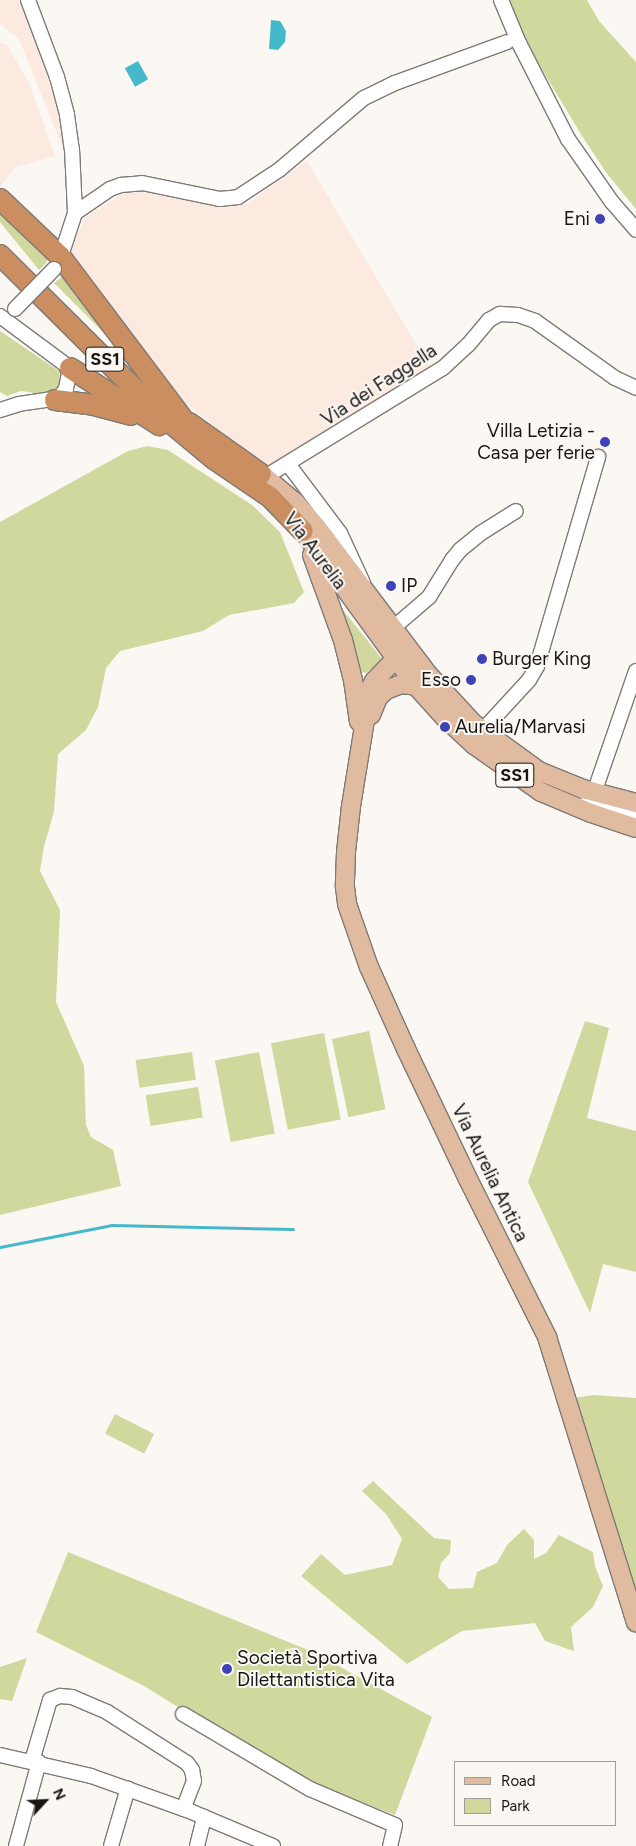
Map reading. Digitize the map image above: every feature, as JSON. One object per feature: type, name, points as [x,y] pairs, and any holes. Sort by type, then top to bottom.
[{"type":"highway","points":[[0,199],[58,263],[182,418]]},
{"type":"highway","name":"Via Aurelia","points":[[0,238],[182,418],[265,477]]},
{"type":"highway","name":"Via Aurelia","points":[[0,255],[160,414],[214,458],[270,497],[303,531]]},
{"type":"highway","points":[[70,368],[214,458]]},
{"type":"highway","points":[[55,400],[111,409],[158,424]]},
{"type":"main road","name":"Via Aurelia","points":[[265,477],[301,509],[367,592],[393,628],[401,653],[416,686],[450,723],[483,753],[541,792],[636,828]]},
{"type":"main road","name":"Via Aurelia","points":[[303,531],[401,653],[482,731],[539,771],[599,794],[636,803]]},
{"type":"main road","points":[[303,531],[343,640],[360,675],[367,682],[374,682]]},
{"type":"main road","points":[[343,640],[355,694],[361,739]]},
{"type":"main road","points":[[361,739],[369,696],[374,682],[401,653]]},
{"type":"main road","points":[[361,739],[376,702],[381,695],[396,686],[416,686]]},
{"type":"main road","name":"Via Aurelia Antica","points":[[361,739],[345,859],[345,887],[350,913],[372,973],[410,1058],[547,1338],[636,1622]]},
{"type":"street","points":[[0,410],[19,404],[55,400],[66,389],[70,368],[1,318],[14,309],[58,263],[75,213],[71,137],[66,109],[57,77],[28,0]]},
{"type":"street","points":[[501,0],[524,52],[577,155],[612,202],[636,230]]},
{"type":"street","points":[[75,213],[110,189],[135,183],[158,185],[220,200],[238,197],[279,170],[364,98],[395,83],[507,42]]},
{"type":"street","points":[[546,93],[562,111],[604,177],[636,216]]},
{"type":"street","name":"Via dei Faggella","points":[[288,464],[443,368],[468,345],[489,320],[500,314],[518,315],[536,321],[615,378],[636,388]]},
{"type":"street","points":[[482,731],[529,680],[537,666],[598,457]]},
{"type":"street","points":[[265,477],[288,464]]},
{"type":"street","name":"Via Aurelia","points":[[288,464],[340,533],[357,566],[367,592]]},
{"type":"street","points":[[393,628],[429,597],[460,550],[481,533],[516,511]]},
{"type":"street","points":[[599,794],[636,671]]},
{"type":"street","name":"Via Aurelia","points":[[599,794],[636,794]]},
{"type":"street","points":[[569,804],[596,806],[636,816]]},
{"type":"street","points":[[16,1846],[50,1700],[60,1696],[72,1697],[107,1712],[190,1766],[194,1781],[183,1809]]},
{"type":"street","points":[[183,1714],[310,1788],[395,1825],[390,1846]]},
{"type":"street","points":[[0,1754],[80,1772],[128,1788],[273,1846]]},
{"type":"street","points":[[111,1846],[128,1788]]},
{"type":"street","points":[[197,1846],[204,1817]]},
{"type":"shaded area","points":[[0,0],[19,0],[31,29],[61,119],[66,156],[19,39],[0,24]]},
{"type":"shaded area","points":[[0,43],[7,45],[29,83],[55,156],[15,167],[0,187]]},
{"type":"shaded area","points":[[307,161],[432,371],[267,468],[168,389],[68,256],[85,218],[123,193],[149,192],[225,208],[248,203]]},
{"type":"green space","points":[[506,0],[587,0],[599,21],[636,62],[636,209],[608,175],[584,139],[518,30]]},
{"type":"green space","points":[[0,207],[48,258],[39,270],[0,222]]},
{"type":"green space","points":[[63,276],[126,355],[54,283]]},
{"type":"green space","points":[[0,331],[59,371],[60,381],[57,390],[49,395],[21,391],[7,396],[0,392]]},
{"type":"green space","points":[[147,446],[168,450],[252,505],[280,532],[304,592],[294,603],[229,615],[203,631],[120,651],[106,668],[98,707],[86,730],[58,754],[54,812],[44,846],[40,871],[60,910],[56,1002],[84,1066],[86,1125],[91,1137],[113,1150],[121,1186],[0,1215],[0,522],[128,451]]},
{"type":"green space","points":[[339,605],[383,660],[366,673],[362,672],[360,667]]},
{"type":"green space","points":[[585,1021],[609,1028],[587,1118],[636,1131],[636,1272],[603,1264],[590,1313],[528,1182]]},
{"type":"green space","points":[[369,1031],[386,1109],[348,1117],[332,1039]]},
{"type":"green space","points":[[324,1033],[341,1119],[288,1130],[271,1043]]},
{"type":"green space","points":[[192,1052],[196,1080],[139,1088],[136,1060]]},
{"type":"green space","points":[[259,1052],[275,1133],[231,1142],[215,1061]]},
{"type":"green space","points":[[198,1087],[203,1118],[151,1126],[146,1095]]},
{"type":"green space","points":[[593,1395],[636,1398],[636,1597],[574,1398]]},
{"type":"green space","points":[[115,1414],[154,1434],[144,1454],[105,1434]]},
{"type":"green space","points":[[373,1481],[434,1538],[451,1540],[450,1553],[441,1563],[438,1577],[449,1589],[473,1588],[477,1572],[497,1563],[507,1545],[524,1529],[534,1540],[534,1559],[546,1553],[559,1535],[593,1552],[595,1566],[603,1586],[593,1607],[571,1627],[574,1651],[545,1641],[535,1623],[462,1631],[407,1664],[301,1576],[321,1554],[345,1575],[392,1565],[402,1539],[386,1514],[362,1491]]},
{"type":"green space","name":"Società Sportiva Dilettantistica Vita","points":[[68,1552],[313,1652],[432,1717],[395,1815],[281,1771],[144,1686],[36,1632]]},
{"type":"green space","points":[[27,1658],[12,1701],[0,1699],[0,1667]]},
{"type":"water","points":[[271,20],[280,21],[286,31],[285,42],[278,50],[269,49]]},
{"type":"water","points":[[138,61],[148,79],[135,87],[125,68]]},
{"type":"waterway","points":[[0,1247],[112,1225],[293,1229]]},
{"type":"place","name":"Eni","points":[[600,219]]},
{"type":"place","name":"Villa Letizia - Casa per ferie","points":[[605,442]]},
{"type":"place","name":"IP","points":[[391,586]]},
{"type":"place","name":"Burger King","points":[[482,659]]},
{"type":"place","name":"Esso","points":[[471,680]]},
{"type":"place","name":"Aurelia/Marvasi","points":[[445,727]]},
{"type":"place","name":"Società Sportiva Dilettantistica Vita","points":[[227,1669]]}]
